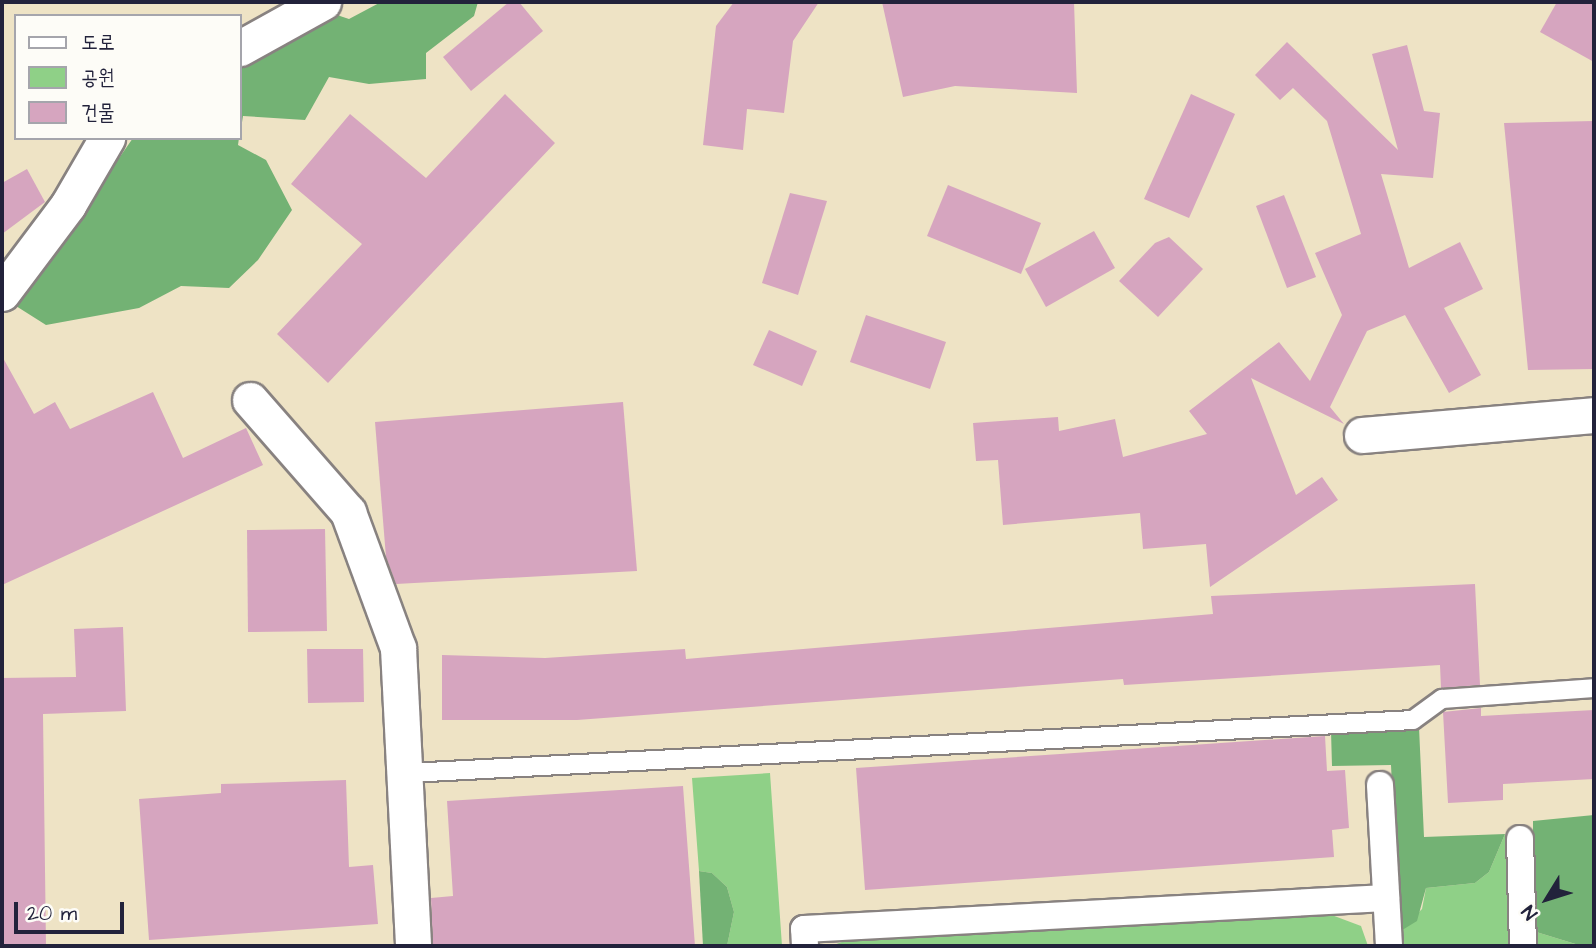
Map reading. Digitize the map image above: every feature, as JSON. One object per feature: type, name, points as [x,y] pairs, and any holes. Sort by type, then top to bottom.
[{"type":"street","points":[[242,47],[323,2]]},
{"type":"street","points":[[2,293],[68,205],[106,140]]},
{"type":"street","points":[[250,400],[348,512],[398,648],[409,773],[413,946]]},
{"type":"street","points":[[1362,435],[1594,415]]},
{"type":"street","points":[[1380,785],[1389,946]]},
{"type":"street","points":[[1520,839],[1523,946]]},
{"type":"street","points":[[805,946],[804,929],[1386,898]]},
{"type":"lane","points":[[409,773],[1413,720],[1442,699],[1594,688]]},
{"type":"green space","points":[[381,2],[478,2],[474,16],[426,53],[426,79],[369,84],[329,77],[305,120],[243,116],[242,122],[242,66],[331,13],[349,19]]},
{"type":"green space","points":[[132,140],[239,140],[238,145],[266,160],[292,210],[258,260],[229,288],[181,286],[139,308],[46,325],[16,306]]},
{"type":"green space","points":[[1419,727],[1424,837],[1505,834],[1489,872],[1475,883],[1426,888],[1417,921],[1399,932],[1391,765],[1332,766],[1331,731]]},
{"type":"green space","points":[[770,773],[782,946],[727,946],[734,912],[727,887],[712,873],[699,871],[692,778]]},
{"type":"green space","points":[[1594,815],[1594,946],[1582,946],[1533,931],[1533,821]]},
{"type":"green space","points":[[1505,834],[1511,946],[1400,946],[1399,932],[1422,909],[1426,888],[1475,883],[1489,872]]},
{"type":"green space","points":[[699,871],[712,873],[727,887],[734,912],[727,946],[703,946]]},
{"type":"green space","points":[[1329,914],[1361,926],[1368,946],[831,946],[850,939]]},
{"type":"green space","points":[[1533,931],[1582,946],[1534,946]]},
{"type":"building","points":[[509,2],[519,2],[543,31],[471,91],[443,57]]},
{"type":"building","points":[[734,2],[819,2],[793,41],[784,113],[747,109],[743,150],[703,145],[716,26]]},
{"type":"building","points":[[882,2],[1074,2],[1077,93],[955,86],[903,97]]},
{"type":"building","points":[[1557,2],[1594,2],[1594,62],[1540,32]]},
{"type":"building","points":[[1287,42],[1398,150],[1372,54],[1407,45],[1424,111],[1440,113],[1433,178],[1381,174],[1409,268],[1460,242],[1483,289],[1444,308],[1481,375],[1449,393],[1405,315],[1367,331],[1330,407],[1344,424],[1251,378],[1296,495],[1322,477],[1338,500],[1210,587],[1206,544],[1143,549],[1140,513],[1003,525],[998,460],[976,461],[973,423],[1058,417],[1059,431],[1115,419],[1123,457],[1207,434],[1189,411],[1279,342],[1310,381],[1342,315],[1315,253],[1361,234],[1327,121],[1293,88],[1280,100],[1255,75]]},
{"type":"building","points":[[505,94],[555,143],[328,383],[277,334],[362,244],[291,184],[350,114],[426,178]]},
{"type":"building","points":[[1191,94],[1235,114],[1189,218],[1144,199]]},
{"type":"building","points":[[1594,121],[1594,369],[1528,370],[1504,123]]},
{"type":"building","points":[[27,169],[45,202],[2,234],[2,183]]},
{"type":"building","points":[[948,185],[1041,223],[1021,274],[927,236]]},
{"type":"building","points":[[790,193],[827,201],[798,295],[762,283]]},
{"type":"building","points":[[1284,195],[1316,277],[1287,288],[1256,206]]},
{"type":"building","points":[[1094,231],[1115,268],[1046,307],[1025,269]]},
{"type":"building","points":[[1169,237],[1203,269],[1158,317],[1119,281],[1155,243]]},
{"type":"building","points":[[866,315],[946,342],[930,389],[850,362]]},
{"type":"building","points":[[769,330],[817,351],[802,386],[753,365]]},
{"type":"building","points":[[2,356],[34,414],[55,402],[70,429],[153,392],[183,458],[246,428],[263,465],[2,585]]},
{"type":"building","points":[[623,402],[637,571],[396,584],[386,557],[375,422]]},
{"type":"building","points":[[325,529],[327,631],[248,632],[247,530]]},
{"type":"building","points":[[1475,584],[1480,685],[1441,688],[1440,665],[1124,685],[1123,679],[577,720],[442,720],[442,655],[545,658],[685,649],[686,659],[1213,614],[1211,596]]},
{"type":"building","points":[[123,627],[126,711],[43,714],[46,946],[2,946],[2,678],[76,677],[74,629]]},
{"type":"building","points":[[307,649],[363,649],[364,702],[308,703]]},
{"type":"building","points":[[1481,708],[1481,716],[1594,710],[1594,779],[1503,784],[1503,800],[1448,803],[1443,712]]},
{"type":"building","points":[[1325,736],[1327,771],[1345,770],[1349,828],[1332,830],[1334,857],[865,890],[856,768]]},
{"type":"building","points":[[346,780],[349,867],[373,865],[378,924],[149,940],[139,799],[221,793],[221,784]]},
{"type":"building","points":[[683,786],[695,946],[433,946],[431,898],[453,896],[447,801]]}]
